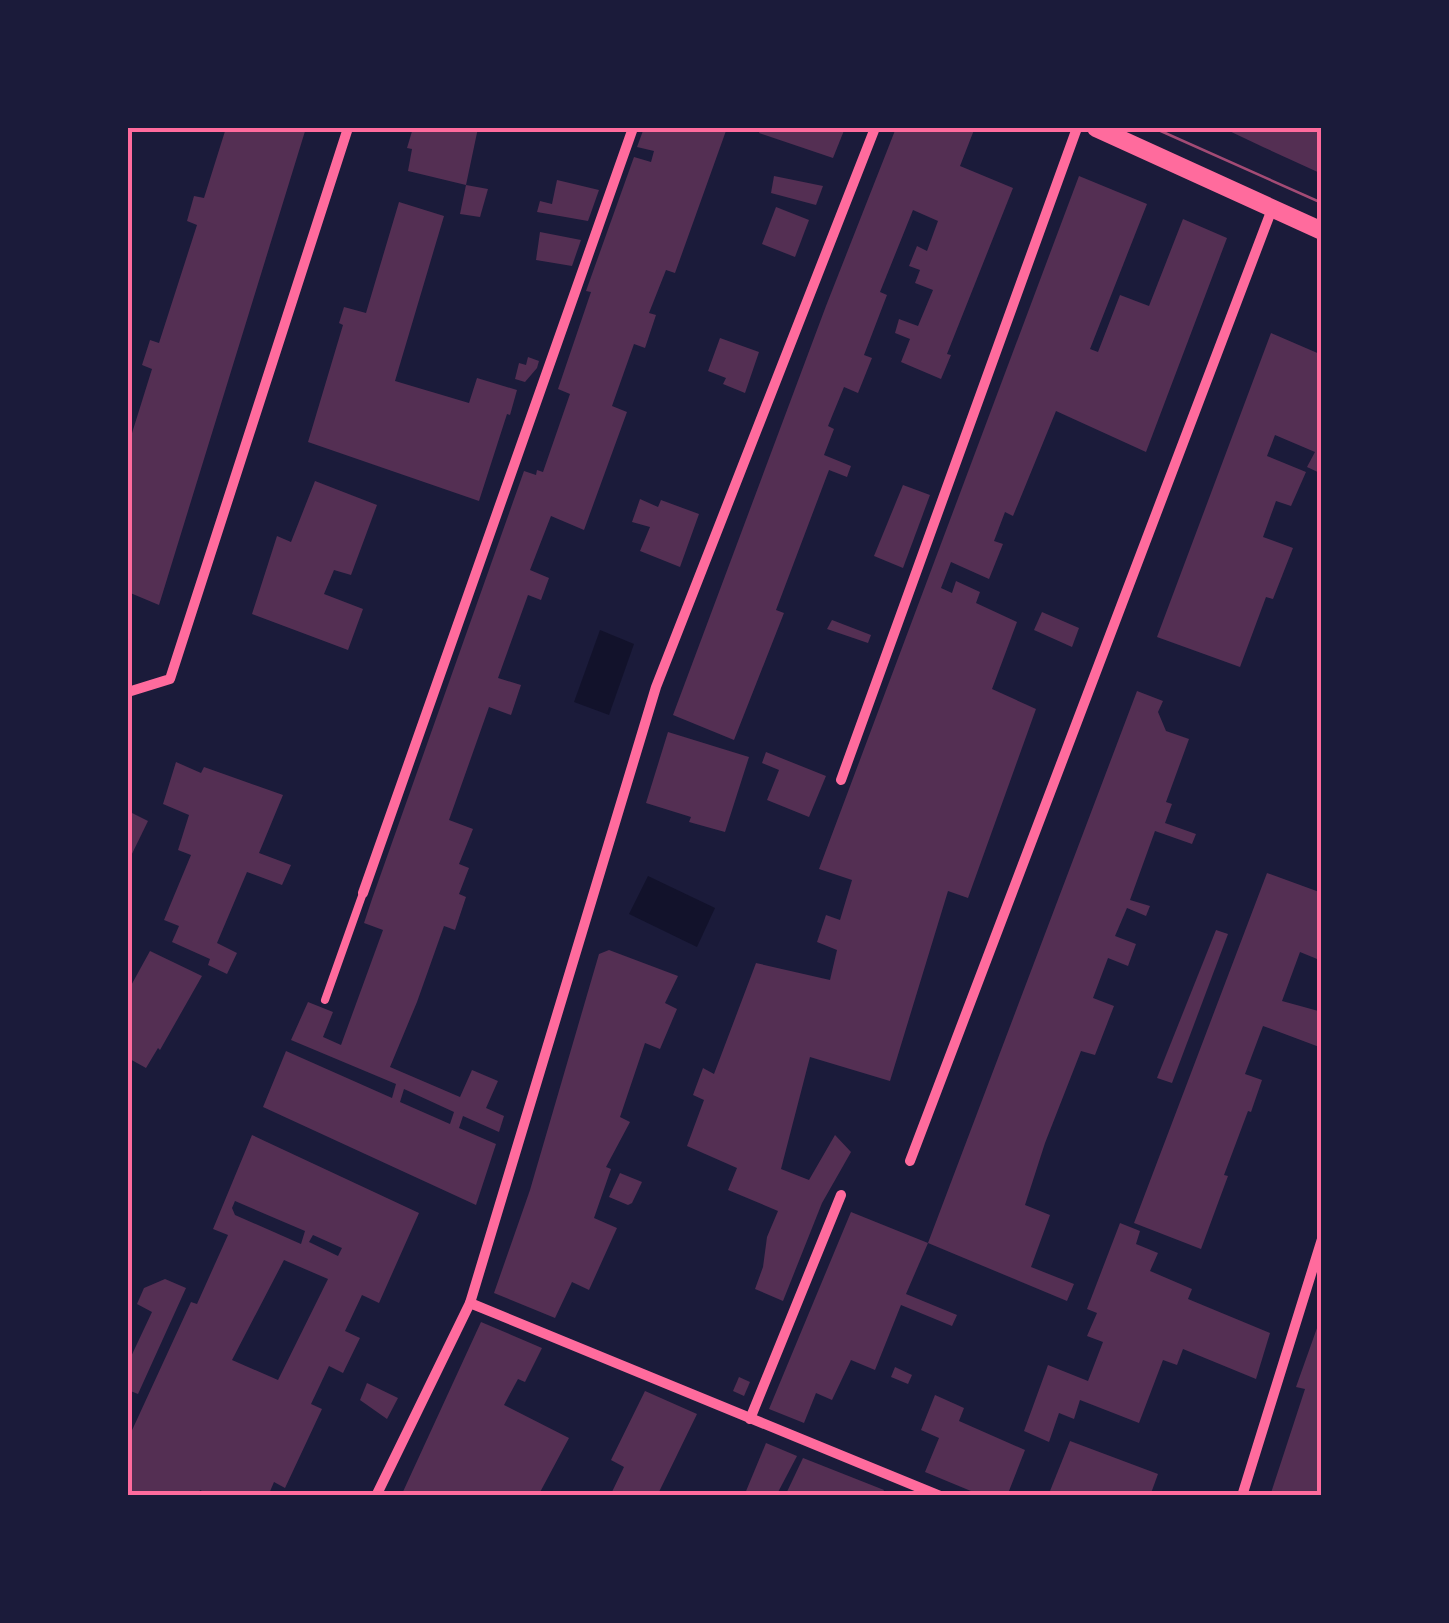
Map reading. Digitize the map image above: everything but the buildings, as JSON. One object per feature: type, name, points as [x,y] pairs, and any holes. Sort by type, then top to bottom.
[{"type":"street","points":[[128,692],[170,678],[348,128]]},
{"type":"street","points":[[362,893],[633,128]]},
{"type":"street","points":[[376,1496],[470,1302],[656,688],[875,128]]},
{"type":"street","points":[[841,780],[1077,128]]},
{"type":"street","points":[[1096,128],[1322,231]]},
{"type":"street","points":[[910,1160],[1272,209]]},
{"type":"street","points":[[750,1420],[841,1195]]},
{"type":"street","points":[[1242,1496],[1322,1239]]},
{"type":"street","points":[[470,1302],[940,1496]]},
{"type":"lane","points":[[325,1000],[362,893]]},
{"type":"shaded area","points":[[600,630],[634,644],[609,715],[574,702]]},
{"type":"shaded area","points":[[648,876],[715,908],[697,947],[629,914]]},
{"type":"tram line","points":[[1154,128],[1322,203]]}]
